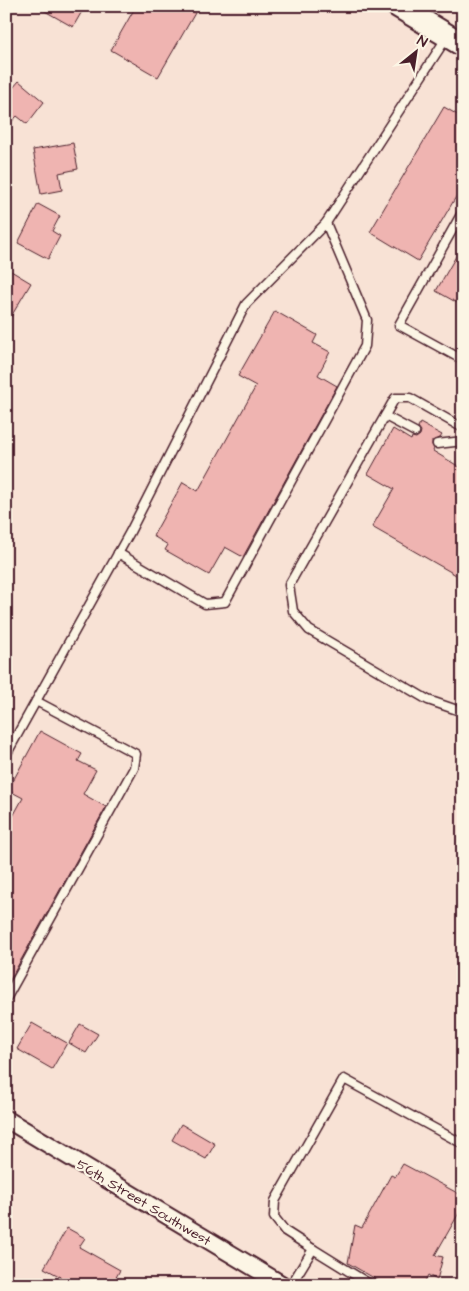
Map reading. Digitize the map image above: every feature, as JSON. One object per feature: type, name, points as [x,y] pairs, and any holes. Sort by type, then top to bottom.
[{"type":"main road","points":[[407,9],[455,40]]},
{"type":"street","name":"56th Street Southwest","points":[[6,1120],[282,1285]]},
{"type":"lane","points":[[6,755],[118,553],[246,304],[326,223],[455,40]]},
{"type":"lane","points":[[463,211],[399,324],[463,360]]},
{"type":"lane","points":[[118,553],[205,604],[225,602],[365,346],[367,320],[326,223]]},
{"type":"lane","points":[[463,428],[410,398],[395,398],[289,585],[293,611],[309,630],[428,700],[463,712]]},
{"type":"lane","points":[[385,416],[415,432]]},
{"type":"lane","points":[[437,444],[463,441]]},
{"type":"lane","points":[[6,999],[134,768],[136,754],[36,701]]},
{"type":"lane","points":[[371,1285],[285,1231],[274,1217],[274,1201],[344,1079],[463,1144]]},
{"type":"lane","points":[[291,1285],[314,1250]]},
{"type":"lane","points":[[460,1285],[463,1280]]},
{"type":"building","points":[[36,6],[85,6],[73,27]]},
{"type":"building","points":[[136,6],[184,6],[195,13],[158,77],[111,50]]},
{"type":"building","points":[[19,81],[44,102],[27,124],[17,116],[6,128],[6,96]]},
{"type":"building","points":[[444,107],[463,118],[463,185],[418,261],[370,232]]},
{"type":"building","points":[[73,143],[78,169],[59,173],[62,190],[41,194],[33,150]]},
{"type":"building","points":[[38,204],[60,216],[52,231],[60,236],[48,259],[18,243]]},
{"type":"building","points":[[463,244],[463,306],[436,291]]},
{"type":"building","points":[[6,268],[31,283],[6,325]]},
{"type":"building","points":[[275,311],[317,335],[313,343],[330,352],[318,375],[337,386],[243,557],[225,547],[209,575],[165,550],[168,545],[153,536],[183,482],[198,491],[256,386],[238,376]]},
{"type":"building","points":[[420,423],[442,435],[440,438],[432,441],[433,451],[463,469],[463,579],[372,527],[394,489],[368,474],[393,429],[411,440],[412,437],[416,438],[420,435],[421,431],[418,427]]},
{"type":"building","points":[[40,731],[82,754],[78,761],[96,770],[83,794],[106,807],[6,987],[6,829],[23,798],[8,790]]},
{"type":"building","points":[[32,1023],[67,1043],[52,1069],[17,1049]]},
{"type":"building","points":[[80,1024],[98,1034],[86,1053],[69,1043]]},
{"type":"building","points":[[181,1124],[215,1144],[206,1159],[172,1140]]},
{"type":"building","points":[[403,1164],[463,1196],[463,1206],[435,1255],[443,1257],[437,1280],[428,1275],[423,1285],[386,1285],[348,1263],[355,1225],[362,1228],[391,1175],[395,1177]]},
{"type":"building","points":[[67,1228],[85,1238],[79,1247],[120,1270],[112,1285],[57,1285],[61,1277],[44,1268]]}]
